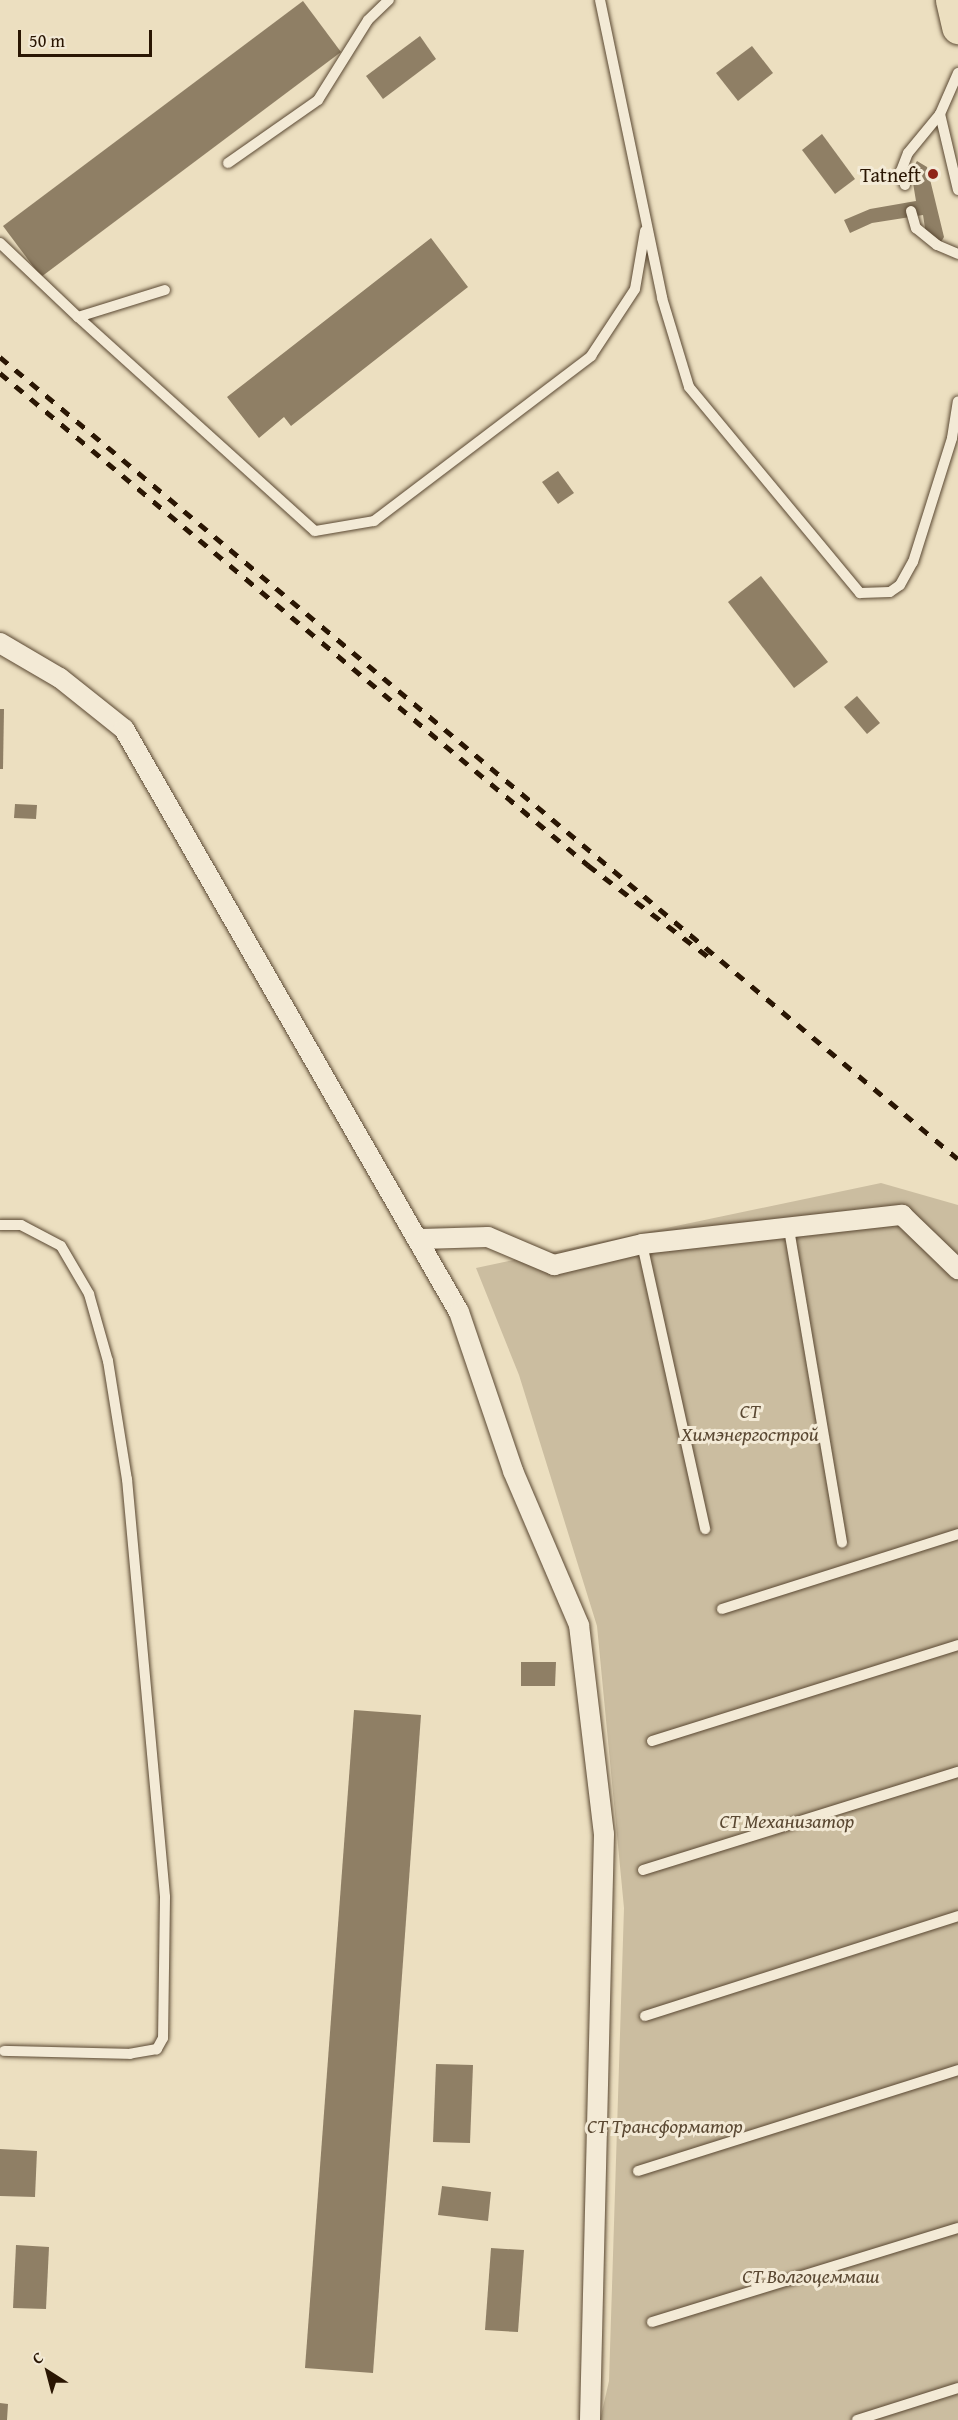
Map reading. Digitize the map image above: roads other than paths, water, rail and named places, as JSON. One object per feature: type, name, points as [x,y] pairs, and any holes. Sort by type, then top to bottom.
[{"type":"highway","points":[[952,0],[958,27]]},
{"type":"street","points":[[0,643],[60,678],[124,729],[421,1239],[459,1312],[513,1471],[579,1625],[604,1834],[590,2420]]},
{"type":"street","points":[[421,1239],[488,1237],[554,1265],[642,1244],[902,1215],[958,1269]]},
{"type":"lane","points":[[228,164],[318,100],[368,20],[389,0]]},
{"type":"lane","points":[[600,0],[662,298],[689,387],[860,593],[890,592],[900,585],[913,562],[952,438],[958,401]]},
{"type":"lane","points":[[905,185],[901,171],[908,153],[940,114],[958,73]]},
{"type":"lane","points":[[940,114],[958,190]]},
{"type":"lane","points":[[911,212],[916,228],[937,245],[958,254]]},
{"type":"lane","points":[[0,243],[78,317],[315,531],[374,521],[591,356],[635,289],[646,225]]},
{"type":"lane","points":[[78,317],[165,291]]},
{"type":"lane","points":[[0,1225],[21,1225],[61,1246],[89,1294],[108,1361],[127,1479],[165,1897],[163,2038],[157,2049],[130,2054],[4,2051]]},
{"type":"lane","points":[[789,1229],[842,1543]]},
{"type":"lane","points":[[642,1244],[705,1529]]},
{"type":"lane","points":[[722,1609],[958,1534]]},
{"type":"lane","points":[[652,1741],[958,1645]]},
{"type":"lane","points":[[643,1870],[958,1772]]},
{"type":"lane","points":[[645,2016],[958,1916]]},
{"type":"lane","points":[[638,2171],[958,2070]]},
{"type":"lane","points":[[652,2322],[958,2228]]},
{"type":"lane","points":[[857,2420],[958,2388]]},
{"type":"railway","points":[[0,357],[958,1159]]},
{"type":"railway","points":[[0,373],[588,865],[714,961]]},
{"type":"place","name":"Tatneft","points":[[933,174]]},
{"type":"park label","name":"СТ Химэнергострой","points":[[750,1422]]},
{"type":"park label","name":"СТ Механизатор","points":[[787,1820]]},
{"type":"park label","name":"СТ Трансформатор","points":[[665,2125]]},
{"type":"park label","name":"СТ Волгоцеммаш","points":[[811,2275]]}]
